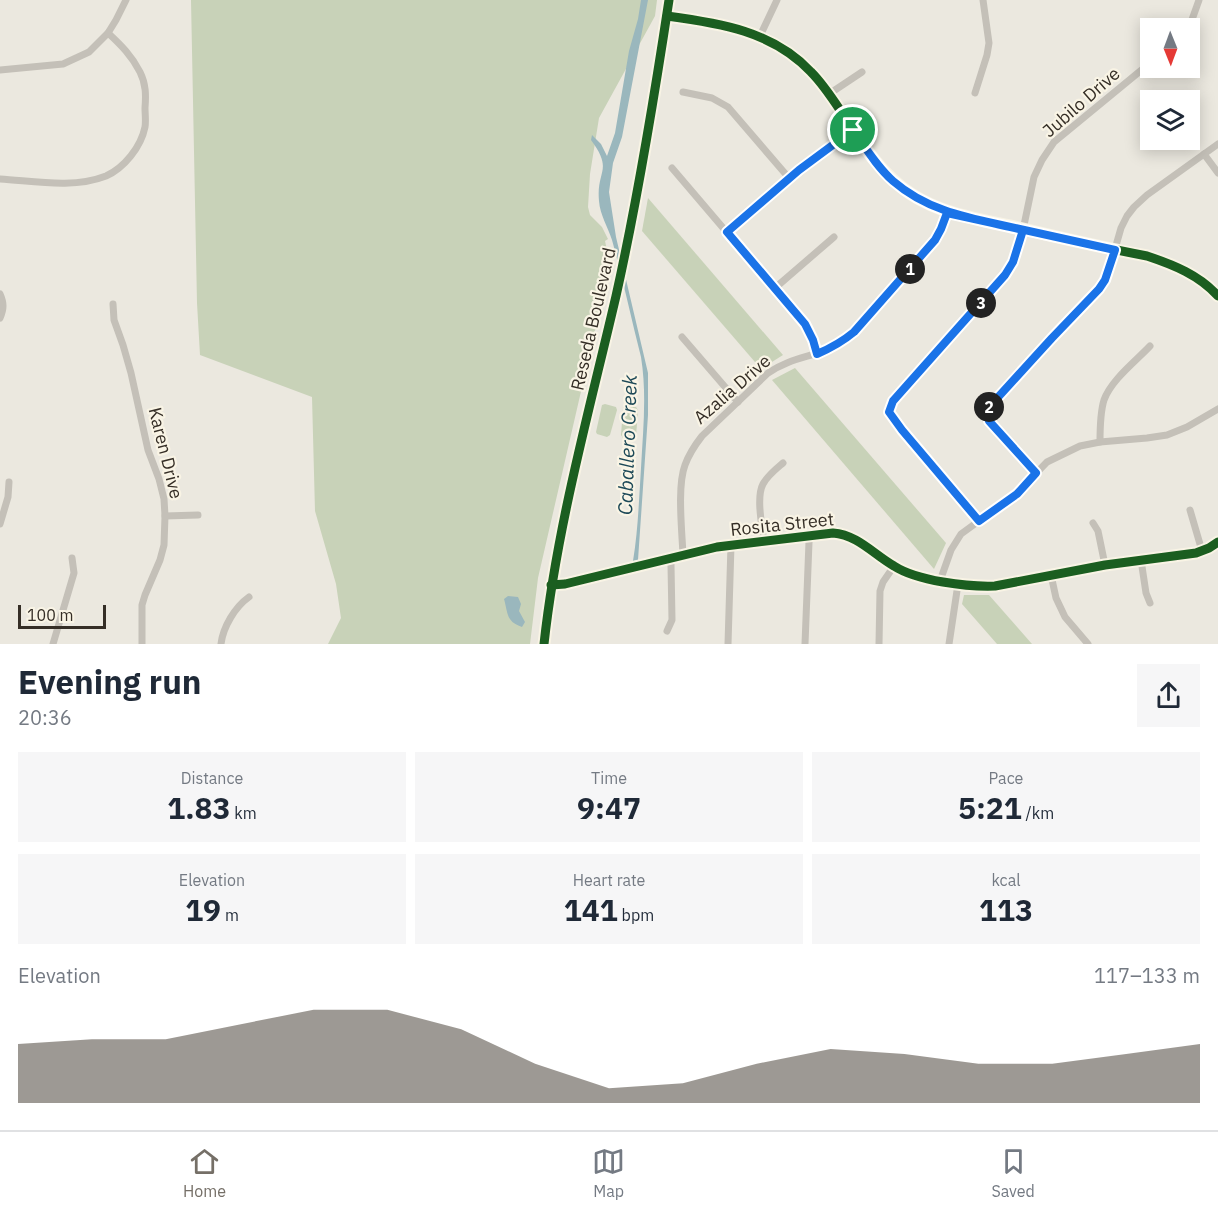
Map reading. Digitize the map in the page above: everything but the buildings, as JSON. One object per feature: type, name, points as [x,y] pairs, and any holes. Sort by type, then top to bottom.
[{"type":"main road","name":"Reseda Boulevard","points":[[544,644],[551,585],[565,511],[623,264],[669,0]]},
{"type":"street","points":[[0,70],[63,64],[89,52],[108,33],[126,0]]},
{"type":"street","points":[[760,36],[777,0]]},
{"type":"street","points":[[975,93],[989,43],[983,0]]},
{"type":"street","points":[[1193,18],[1199,0]]},
{"type":"street","points":[[667,16],[741,29],[782,47],[810,71],[829,94],[879,166],[913,196],[947,213],[1147,256],[1172,264],[1190,273],[1218,296]]},
{"type":"street","points":[[0,179],[72,183],[90,180],[116,170],[133,153],[145,128],[144,80],[125,49],[108,33]]},
{"type":"street","name":"Jubilo Drive","points":[[979,521],[889,412],[893,401],[1005,275],[1013,262],[1023,230],[1034,177],[1042,159],[1054,142],[1140,71]]},
{"type":"street","points":[[829,94],[862,72]]},
{"type":"street","points":[[683,92],[712,98],[728,107],[789,178]]},
{"type":"street","points":[[727,232],[789,178],[853,130]]},
{"type":"street","points":[[1036,473],[991,423],[988,418],[988,409],[1099,289],[1105,280],[1121,228],[1134,207],[1147,195],[1218,144]]},
{"type":"street","points":[[1204,154],[1218,173]]},
{"type":"street","points":[[672,168],[805,324],[817,354]]},
{"type":"street","name":"Azalia Drive","points":[[683,555],[681,481],[684,466],[702,436],[768,373],[789,361],[833,348],[854,332],[935,240],[947,213]]},
{"type":"street","points":[[775,288],[834,237]]},
{"type":"street","points":[[0,294],[3,300],[0,318]]},
{"type":"street","name":"Karen Drive","points":[[113,304],[114,321],[131,373],[148,450],[164,498],[164,545],[142,605],[142,644]]},
{"type":"street","points":[[682,337],[738,402]]},
{"type":"street","points":[[1100,442],[1100,421],[1105,397],[1117,379],[1150,346]]},
{"type":"street","points":[[940,581],[951,550],[961,534],[1017,494],[1047,462],[1080,446],[1167,435],[1197,422],[1218,409]]},
{"type":"street","points":[[764,541],[760,493],[769,475],[783,463]]},
{"type":"street","points":[[0,524],[8,498],[9,482]]},
{"type":"street","points":[[1190,510],[1202,551]]},
{"type":"street","points":[[165,516],[198,515]]},
{"type":"street","points":[[1093,523],[1098,531],[1105,565]]},
{"type":"street","name":"Rosita Street","points":[[551,585],[565,584],[730,545],[833,533],[857,539],[894,566],[914,575],[979,587],[1202,551],[1218,542]]},
{"type":"street","points":[[805,644],[808,536]]},
{"type":"street","points":[[728,644],[730,545]]},
{"type":"street","points":[[53,644],[74,573],[72,558]]},
{"type":"street","points":[[667,631],[672,620],[670,559]]},
{"type":"street","points":[[1141,560],[1146,593],[1150,603]]},
{"type":"street","points":[[879,644],[880,591],[894,566]]},
{"type":"street","points":[[1051,575],[1056,598],[1065,617],[1088,644]]},
{"type":"street","points":[[949,644],[958,584]]},
{"type":"street","points":[[221,644],[236,609],[249,597]]},
{"type":"green space","points":[[191,0],[657,0],[655,16],[599,118],[590,174],[588,207],[590,215],[602,227],[608,239],[605,241],[609,270],[538,578],[530,644],[328,644],[341,618],[336,584],[315,511],[312,397],[200,355]]},
{"type":"green space","points":[[648,198],[783,355],[761,369],[642,231]]},
{"type":"green space","points":[[795,368],[946,543],[934,569],[772,380]]},
{"type":"green space","points":[[602,405],[616,407],[617,410],[610,435],[607,437],[596,432]]},
{"type":"green space","points":[[624,406],[636,407],[638,410],[636,437],[634,438],[623,438],[621,435]]},
{"type":"green space","points":[[964,595],[989,595],[1032,644],[997,644],[962,604]]},
{"type":"water","points":[[641,0],[648,0],[622,137],[613,163],[609,192],[616,237],[648,373],[648,415],[638,560],[633,561],[643,426],[643,371],[616,255],[600,206],[602,158],[591,140],[592,135],[601,144],[607,156],[615,133],[629,51]]},
{"type":"water","points":[[508,596],[518,597],[521,604],[519,611],[525,622],[522,627],[510,620],[508,616],[504,599]]},
{"type":"cycle path","points":[[544,644],[565,513],[631,222],[669,0]]},
{"type":"cycle path","points":[[667,16],[744,31],[780,47],[796,58],[825,88],[865,148],[882,169],[911,194],[923,201],[963,216],[1147,256],[1186,271],[1218,296]]},
{"type":"cycle path","points":[[551,585],[565,584],[717,547],[833,533],[858,541],[894,566],[916,576],[943,582],[984,586],[995,586],[1105,565],[1196,553],[1218,542]]},
{"type":"route","points":[[853,130],[799,170],[727,232],[805,324],[817,354],[833,348],[854,332],[935,240],[947,213],[1115,250],[1105,280],[1099,289],[988,409],[989,421],[1036,473],[1017,494],[979,521],[889,412],[893,401],[1005,275],[1013,262],[1023,230],[947,213],[913,196],[879,166],[853,130]]},
{"type":"water label","name":"Caballero Creek","points":[[627,445]]}]
